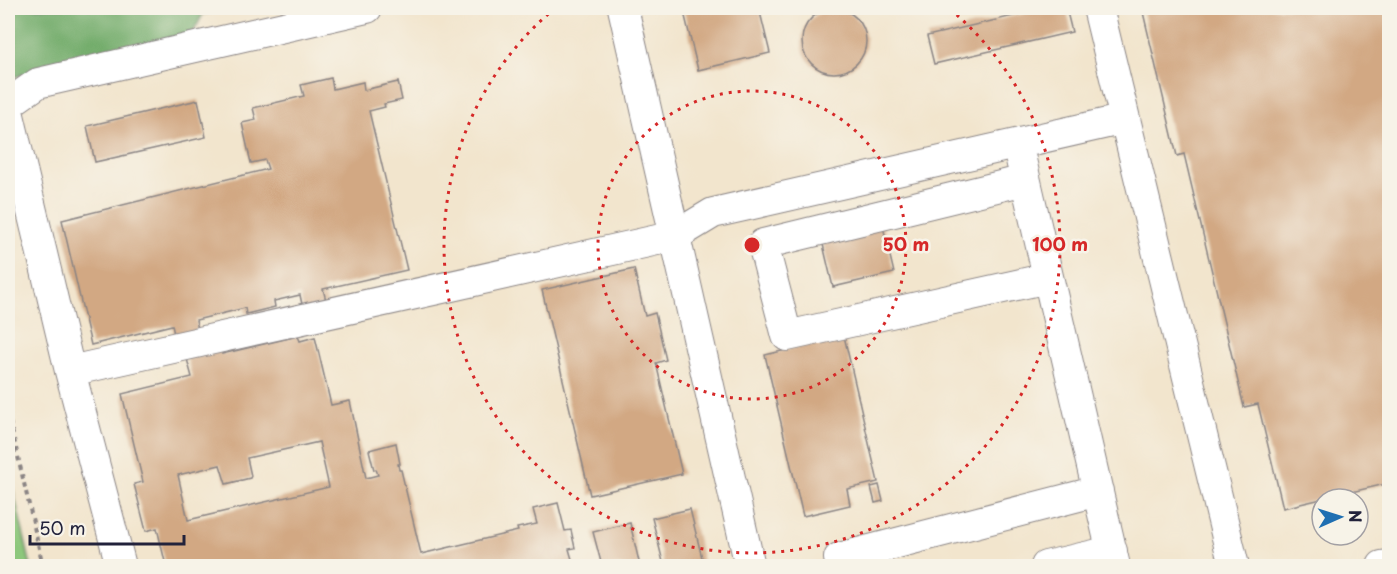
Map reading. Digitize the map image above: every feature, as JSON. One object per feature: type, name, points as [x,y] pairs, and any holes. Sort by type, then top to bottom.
[{"type":"lane","points":[[8,104],[38,83],[367,8]]},
{"type":"lane","points":[[623,8],[750,567]]},
{"type":"lane","points":[[1098,8],[1234,567]]},
{"type":"lane","points":[[8,111],[70,371],[121,567]]},
{"type":"lane","points":[[70,371],[675,236],[713,213],[1125,119]]},
{"type":"lane","points":[[1017,144],[1114,559],[1046,567]]},
{"type":"lane","points":[[1025,180],[763,243],[787,336],[1048,278]]},
{"type":"lane","points":[[841,567],[839,558],[1098,491]]},
{"type":"lane","points":[[1382,567],[1389,565]]},
{"type":"path","points":[[8,413],[43,567]]},
{"type":"green space","points":[[8,8],[232,8],[203,14],[193,33],[10,78],[8,82]]},
{"type":"green space","points":[[8,468],[31,566],[8,566]]},
{"type":"building","points":[[683,8],[759,8],[770,53],[698,70]]},
{"type":"building","points":[[1048,8],[1066,8],[1072,32],[934,64],[927,36]]},
{"type":"building","points":[[1142,8],[1390,8],[1390,483],[1370,488],[1310,487],[1310,502],[1283,508],[1258,404],[1244,407],[1184,154],[1177,156]]},
{"type":"building","points":[[828,9],[840,9],[857,18],[864,29],[866,41],[864,53],[857,64],[840,73],[828,73],[816,68],[807,59],[802,47],[802,35],[807,23],[816,14]]},
{"type":"building","points":[[331,78],[333,89],[363,82],[364,90],[398,82],[402,100],[384,104],[385,107],[369,111],[407,270],[323,289],[327,304],[303,309],[300,295],[274,301],[275,307],[246,314],[245,308],[196,320],[199,334],[175,339],[172,325],[91,345],[62,220],[268,169],[265,160],[251,163],[242,123],[256,120],[253,108],[304,96],[301,85]]},
{"type":"building","points":[[198,100],[206,137],[95,162],[87,126]]},
{"type":"building","points":[[882,222],[894,273],[833,287],[821,236]]},
{"type":"building","points":[[634,269],[645,316],[655,313],[666,360],[656,363],[682,474],[590,495],[542,290]]},
{"type":"building","points":[[298,336],[300,341],[315,337],[331,405],[350,401],[366,478],[378,475],[376,469],[374,470],[369,450],[396,443],[399,470],[401,470],[421,554],[518,531],[517,528],[537,524],[533,509],[558,503],[565,531],[571,530],[575,548],[569,549],[574,566],[166,566],[157,528],[146,531],[134,484],[143,482],[122,394],[192,377],[187,359],[222,351],[222,354]],"holes":[[[319,442],[329,487],[188,520],[178,475],[220,465],[226,484],[250,478],[247,458]]]},
{"type":"building","points":[[844,336],[878,482],[847,489],[850,505],[803,516],[765,355]]},
{"type":"building","points":[[879,485],[883,501],[875,503],[871,487]]},
{"type":"building","points":[[690,509],[704,566],[664,566],[652,518]]},
{"type":"building","points":[[630,523],[640,566],[602,566],[593,532]]}]
